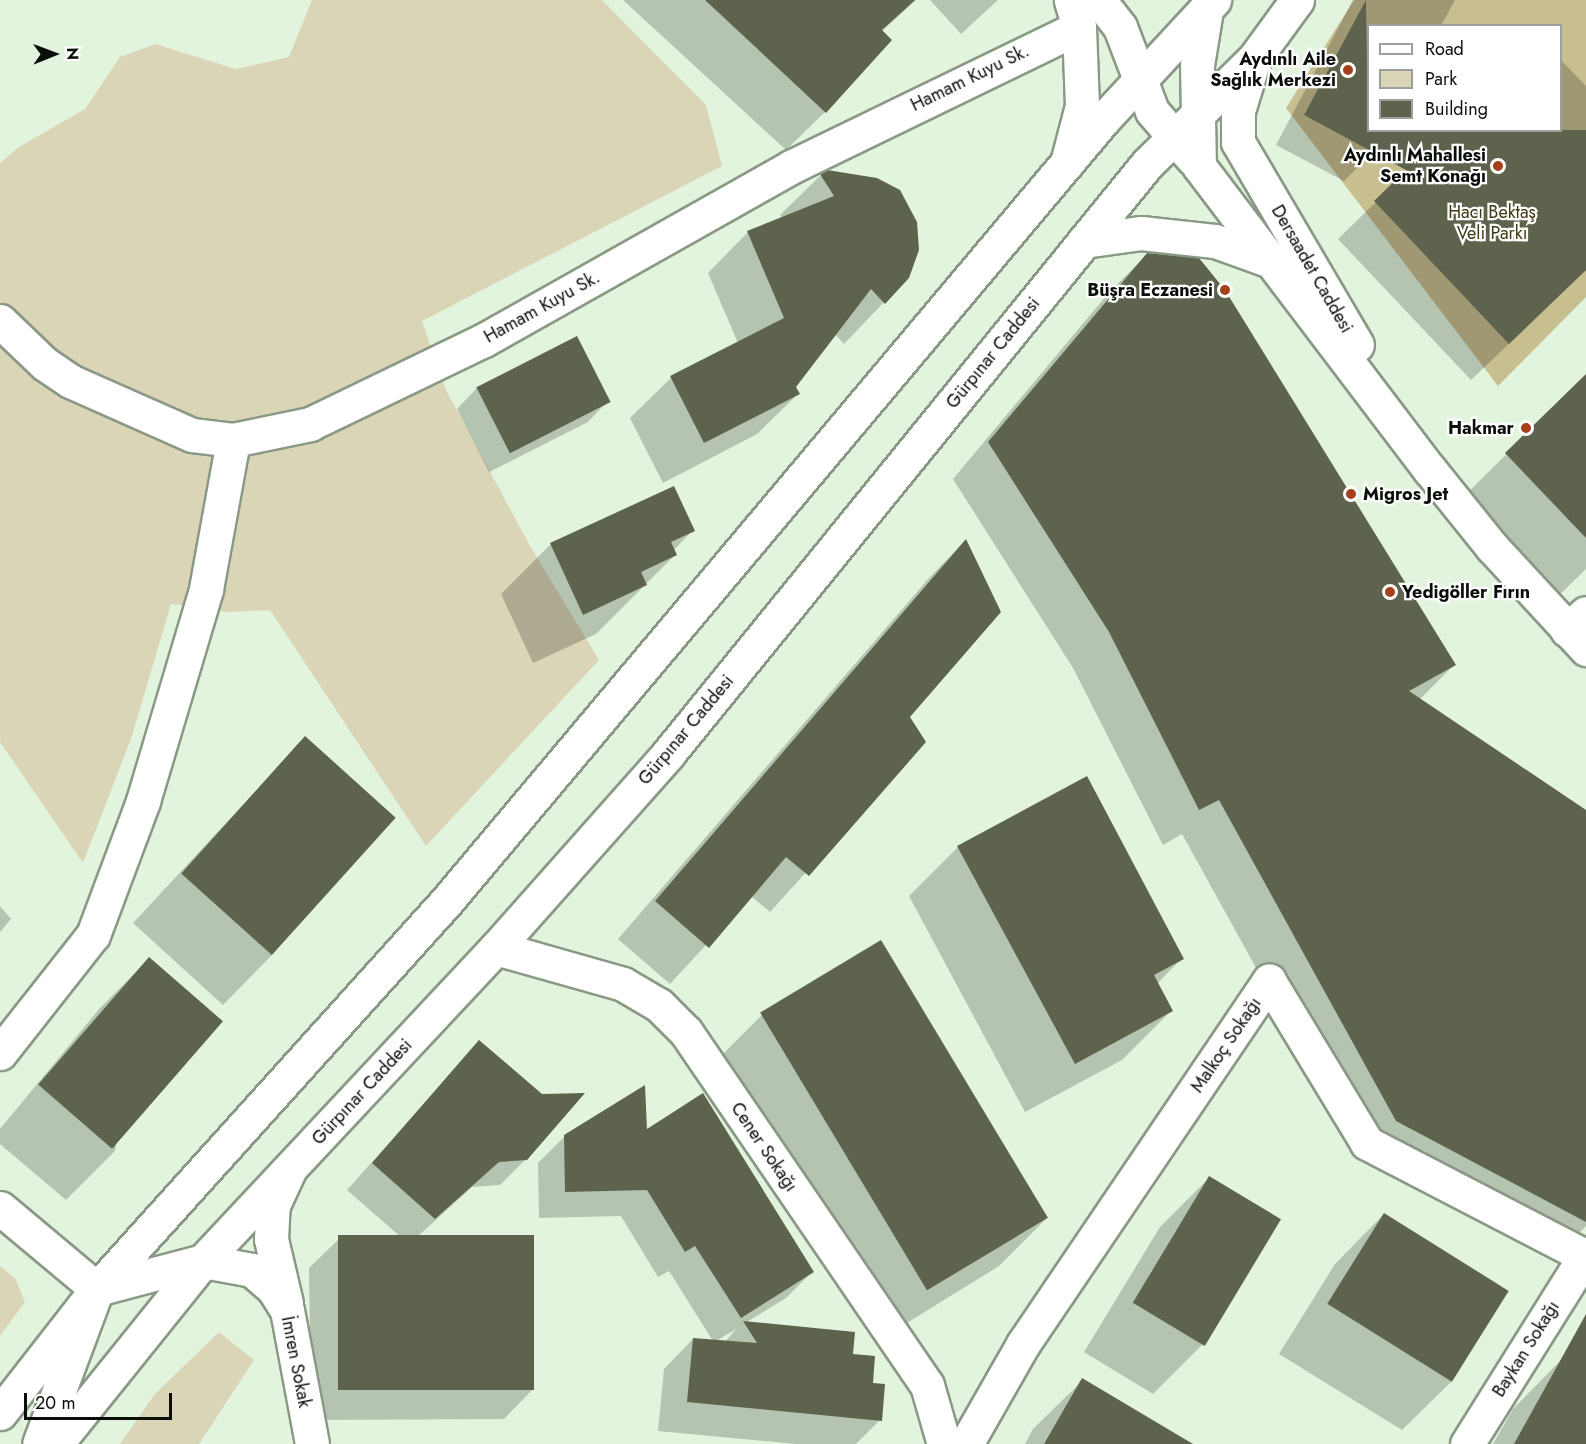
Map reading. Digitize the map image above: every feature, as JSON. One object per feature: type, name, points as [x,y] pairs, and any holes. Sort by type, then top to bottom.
[{"type":"main road","name":"Dersaadet Caddesi","points":[[1099,0],[1120,27],[1139,82],[1152,111],[1199,166],[1430,470],[1580,631]]},
{"type":"main road","name":"Gürpınar Caddesi","points":[[56,1444],[203,1261],[496,948],[668,754],[1147,164],[1254,59],[1297,0]]},
{"type":"main road","points":[[0,1413],[97,1289],[446,902],[1067,163],[1210,5]]},
{"type":"main road","points":[[1199,166],[1197,65],[1210,5]]},
{"type":"main road","points":[[1067,163],[1082,106],[1075,14]]},
{"type":"main road","name":"Hamam Kuyu Sk.","points":[[0,321],[45,364],[70,381],[192,435],[233,440],[310,424],[484,340],[791,167],[1075,14]]},
{"type":"main road","name":"Dersaadet Caddesi","points":[[1254,59],[1238,111],[1238,142],[1430,470]]},
{"type":"main road","points":[[1084,241],[1142,232],[1215,241],[1271,261]]},
{"type":"main road","points":[[0,1053],[93,935],[143,801],[206,589],[233,440]]},
{"type":"main road","name":"Cener Sokağı","points":[[496,948],[623,984],[659,1005],[686,1032],[927,1385],[944,1444]]},
{"type":"main road","name":"Malkoç Sokağı","points":[[966,1444],[1023,1344],[1269,981],[1367,1143],[1585,1255]]},
{"type":"main road","points":[[287,1310],[271,1239],[273,1205],[290,1168]]},
{"type":"main road","points":[[0,1208],[97,1289]]},
{"type":"main road","name":"Baykan Sokağı","points":[[1467,1444],[1585,1255]]},
{"type":"main road","points":[[97,1289],[203,1261]]},
{"type":"main road","name":"İmren Sokak","points":[[203,1261],[252,1270],[273,1287],[287,1310],[312,1444]]},
{"type":"main road","points":[[39,1444],[97,1289]]},
{"type":"green space","points":[[312,0],[602,0],[706,105],[722,166],[422,321],[446,390],[530,546],[599,660],[426,846],[270,610],[229,612],[171,604],[131,739],[83,863],[0,742],[0,163],[19,147],[85,109],[120,57],[155,44],[236,69],[289,57]]},
{"type":"green space","name":"Hacı Bektaş Veli Parkı","points":[[1354,0],[1586,0],[1586,297],[1498,386],[1286,108]]},
{"type":"green space","points":[[0,1266],[15,1278],[25,1302],[0,1336]]},
{"type":"green space","points":[[219,1332],[254,1360],[199,1444],[120,1444],[154,1395]]},
{"type":"building","points":[[705,0],[915,0],[882,30],[892,40],[826,113]]},
{"type":"building","name":"Hacı Bektaş Veli Parkı","points":[[1366,0],[1367,132],[1586,130],[1586,270],[1509,344],[1374,201],[1406,170],[1304,115]]},
{"type":"building","points":[[827,170],[877,178],[900,190],[917,222],[919,250],[909,278],[885,304],[871,289],[796,387],[800,394],[704,443],[670,376],[784,318],[747,231],[834,196],[820,174]]},
{"type":"building","points":[[1147,253],[1199,258],[1225,290],[1456,665],[1409,691],[1586,810],[1586,1222],[1396,1121],[1219,800],[1199,810],[1109,632],[988,442]]},
{"type":"building","points":[[577,336],[611,402],[510,453],[476,387]]},
{"type":"building","points":[[1586,374],[1586,538],[1505,453]]},
{"type":"building","points":[[674,486],[695,531],[671,542],[677,555],[641,572],[647,585],[583,615],[550,543]]},
{"type":"building","points":[[966,539],[1001,612],[910,717],[926,742],[809,876],[786,857],[709,948],[655,901]]},
{"type":"building","points":[[305,736],[396,818],[272,955],[181,873]]},
{"type":"building","points":[[1087,776],[1184,959],[1154,975],[1173,1011],[1075,1064],[957,846]]},
{"type":"building","points":[[881,940],[1048,1218],[927,1290],[760,1013]]},
{"type":"building","points":[[149,957],[223,1021],[112,1149],[38,1085]]},
{"type":"building","points":[[479,1040],[542,1094],[585,1093],[527,1160],[499,1162],[435,1219],[372,1163]]},
{"type":"building","points":[[645,1085],[647,1129],[703,1093],[814,1272],[741,1318],[695,1246],[685,1252],[647,1190],[565,1192],[564,1135]]},
{"type":"building","points":[[1209,1176],[1281,1219],[1205,1346],[1133,1303]]},
{"type":"building","points":[[1384,1213],[1509,1291],[1452,1382],[1327,1304]]},
{"type":"building","points":[[338,1235],[534,1235],[534,1390],[338,1390]]},
{"type":"building","points":[[1586,1314],[1586,1444],[1514,1444]]},
{"type":"building","points":[[743,1321],[855,1332],[853,1354],[875,1356],[873,1383],[885,1384],[882,1421],[687,1402],[693,1338],[757,1343]]},
{"type":"building","points":[[1082,1378],[1193,1444],[1044,1444]]},
{"type":"place","name":"Aydınlı Aile Sağlık Merkezi","points":[[1348,70]]},
{"type":"place","name":"Aydınlı Mahallesi Semt Konağı","points":[[1498,166]]},
{"type":"place","name":"Büşra Eczanesi","points":[[1225,290]]},
{"type":"place","name":"Hakmar","points":[[1526,428]]},
{"type":"place","name":"Migros Jet","points":[[1351,494]]},
{"type":"place","name":"Yedigöller Fırın","points":[[1390,592]]}]
